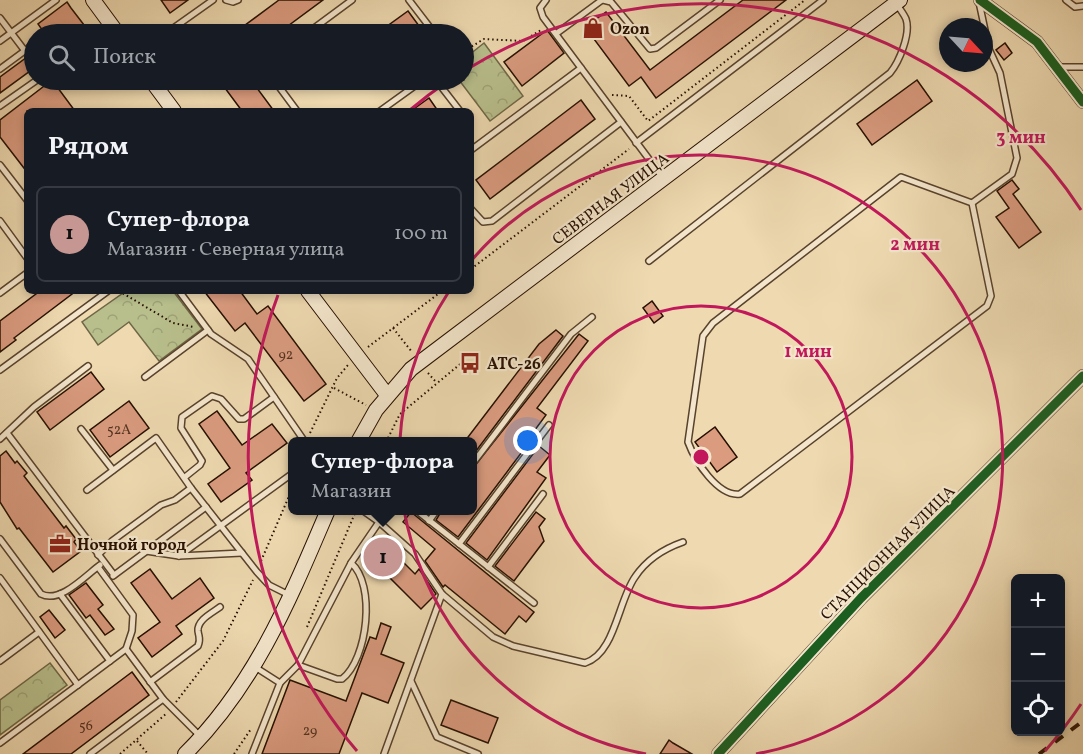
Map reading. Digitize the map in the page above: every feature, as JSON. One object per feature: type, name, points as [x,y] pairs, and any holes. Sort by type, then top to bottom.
[{"type":"main road","points":[[93,0],[111,24]]},
{"type":"main road","name":"СЕВЕРНАЯ УЛИЦА","points":[[361,437],[387,395],[411,369],[898,2]]},
{"type":"main road","points":[[157,90],[169,108]]},
{"type":"main road","points":[[310,294],[387,395]]},
{"type":"main road","points":[[185,754],[240,691],[255,667],[291,596],[326,515]]},
{"type":"street","points":[[979,0],[1036,42],[1083,102]]},
{"type":"street","name":"СТАНЦИОННАЯ УЛИЦА","points":[[718,754],[861,598],[1083,376]]},
{"type":"lane","points":[[0,41],[56,0]]},
{"type":"lane","points":[[179,24],[213,0]]},
{"type":"lane","points":[[226,0],[232,2],[238,0]]},
{"type":"lane","points":[[320,24],[352,0]]},
{"type":"lane","points":[[409,0],[427,24]]},
{"type":"lane","points":[[546,0],[540,8],[550,24],[663,179]]},
{"type":"lane","points":[[557,33],[603,0],[611,2],[650,49],[656,48],[720,0]]},
{"type":"lane","points":[[636,143],[823,0]]},
{"type":"lane","points":[[972,202],[1012,174],[1017,158],[1000,73],[989,49],[979,0]]},
{"type":"lane","points":[[1066,0],[1075,8],[1083,6]]},
{"type":"lane","points":[[649,261],[890,73],[901,53],[907,28],[906,17],[898,2]]},
{"type":"lane","points":[[0,18],[24,50]]},
{"type":"lane","points":[[0,69],[24,52]]},
{"type":"lane","points":[[1056,67],[1083,67]]},
{"type":"lane","points":[[474,148],[581,68]]},
{"type":"lane","points":[[0,106],[24,89]]},
{"type":"lane","points":[[281,90],[295,108]]},
{"type":"lane","points":[[384,108],[409,90]]},
{"type":"lane","points":[[444,90],[458,108]]},
{"type":"lane","points":[[474,212],[483,222],[492,221],[621,122]]},
{"type":"lane","points":[[0,165],[24,196]]},
{"type":"lane","points":[[901,177],[972,202],[992,296],[987,306],[740,494],[731,495],[722,491],[692,451],[688,442],[702,336],[713,323],[901,177]]},
{"type":"lane","points":[[0,221],[24,254]]},
{"type":"lane","points":[[0,293],[24,275]]},
{"type":"lane","points":[[0,370],[104,294]]},
{"type":"lane","points":[[181,294],[219,341],[248,358],[302,437]]},
{"type":"lane","points":[[477,458],[571,334],[592,317]]},
{"type":"lane","points":[[145,377],[208,330]]},
{"type":"lane","points":[[0,439],[34,406],[88,366]]},
{"type":"lane","points":[[185,477],[202,461],[181,428],[182,417],[216,395],[235,417],[244,419],[274,397]]},
{"type":"lane","points":[[459,544],[549,424]]},
{"type":"lane","points":[[81,429],[113,470]]},
{"type":"lane","points":[[7,434],[114,575]]},
{"type":"lane","points":[[87,490],[156,438],[191,488],[257,572],[269,585],[291,596]]},
{"type":"lane","points":[[179,556],[288,477]]},
{"type":"lane","points":[[98,555],[112,541],[161,505],[175,500],[191,488]]},
{"type":"lane","points":[[488,567],[543,494]]},
{"type":"lane","points":[[108,580],[206,507]]},
{"type":"lane","points":[[369,515],[415,554],[442,594],[474,623],[504,643],[585,663],[594,660],[606,646],[635,577],[656,555],[683,542]]},
{"type":"lane","points":[[252,754],[280,683],[298,665],[351,563],[385,515]]},
{"type":"lane","points":[[422,515],[534,603]]},
{"type":"lane","points":[[429,521],[433,515]]},
{"type":"lane","points":[[0,539],[41,594],[54,598],[104,562]]},
{"type":"lane","points":[[146,551],[179,556],[242,553]]},
{"type":"lane","points":[[298,665],[337,680],[342,680],[351,671],[366,625],[364,580],[359,570],[351,563]]},
{"type":"lane","points":[[0,743],[126,650],[134,619],[98,567]]},
{"type":"lane","points":[[0,578],[78,685]]},
{"type":"lane","points":[[60,594],[110,661]]},
{"type":"lane","points":[[384,754],[442,594]]},
{"type":"lane","points":[[150,682],[198,645],[200,640],[198,628],[201,622],[220,607]]},
{"type":"lane","points":[[0,661],[39,632]]},
{"type":"lane","points":[[126,650],[163,699],[202,737]]},
{"type":"lane","points":[[255,667],[280,683]]},
{"type":"lane","points":[[411,680],[436,737],[478,754]]},
{"type":"lane","points":[[90,754],[163,699]]},
{"type":"path","points":[[609,95],[629,96],[648,121],[805,0]]},
{"type":"path","points":[[474,45],[484,39],[523,41],[550,24]]},
{"type":"path","points":[[474,267],[636,143]]},
{"type":"path","points":[[123,294],[173,323],[208,330]]},
{"type":"path","points":[[388,437],[400,414],[465,360]]},
{"type":"path","points":[[120,754],[171,708],[207,665],[223,640],[257,572],[288,499]]},
{"type":"path","points":[[303,634],[354,515]]},
{"type":"path","points":[[234,754],[254,725]]},
{"type":"path","points":[[137,741],[148,754]]},
{"type":"green space","points":[[484,43],[523,96],[490,121],[467,90],[474,90],[474,51]]},
{"type":"green space","points":[[122,294],[175,294],[202,329],[159,361],[129,322],[98,345],[82,322]]},
{"type":"green space","points":[[50,663],[67,685],[0,735],[0,700]]},
{"type":"building","points":[[161,0],[188,0],[170,13]]},
{"type":"building","points":[[279,0],[323,0],[291,24],[247,24]]},
{"type":"building","points":[[743,0],[786,0],[656,98],[641,77],[629,86],[585,27],[606,12],[650,70]]},
{"type":"building","points":[[67,2],[84,24],[38,24]]},
{"type":"building","points":[[408,11],[418,24],[390,24]]},
{"type":"building","points":[[547,30],[564,53],[522,86],[504,62]]},
{"type":"building","points":[[1005,43],[1012,53],[1004,60],[996,50]]},
{"type":"building","points":[[24,59],[24,75],[0,93],[0,77]]},
{"type":"building","points":[[917,80],[932,101],[872,145],[857,124]]},
{"type":"building","points":[[39,90],[59,90],[73,108],[24,108],[24,168],[0,137],[0,120]]},
{"type":"building","points":[[226,90],[258,90],[272,108],[240,108]]},
{"type":"building","points":[[429,98],[436,108],[415,108]]},
{"type":"building","points":[[581,100],[595,119],[490,199],[476,180]]},
{"type":"building","points":[[1012,180],[1019,189],[1013,194],[1041,232],[1019,248],[996,217],[1009,208],[997,191]]},
{"type":"building","points":[[36,294],[72,294],[14,338],[16,340],[0,352],[0,321]]},
{"type":"building","points":[[206,294],[242,294],[257,314],[268,306],[326,384],[304,401],[245,323],[235,331]]},
{"type":"building","points":[[652,301],[663,316],[654,323],[643,308]]},
{"type":"building","points":[[556,330],[563,336],[477,450],[477,437],[468,437],[539,344]]},
{"type":"building","points":[[579,334],[588,341],[537,408],[546,415],[529,438],[531,440],[477,512],[477,463]]},
{"type":"building","points":[[91,372],[104,389],[50,430],[37,412]]},
{"type":"building","points":[[129,401],[149,428],[110,457],[90,430]]},
{"type":"building","points":[[217,411],[242,445],[272,424],[287,443],[246,473],[252,480],[221,502],[208,484],[230,468],[199,424]]},
{"type":"building","points":[[715,427],[737,457],[717,472],[695,442]]},
{"type":"building","points":[[539,446],[550,455],[537,472],[546,478],[487,560],[466,543]]},
{"type":"building","points":[[6,451],[27,473],[24,476],[64,528],[66,526],[76,539],[74,542],[81,551],[53,572],[19,528],[17,529],[0,502],[0,456]]},
{"type":"building","points":[[536,512],[545,519],[539,527],[544,541],[514,581],[495,566]]},
{"type":"building","points":[[409,515],[415,515],[534,612],[526,622],[519,616],[505,634],[445,585],[443,587],[425,561],[435,549],[403,522]]},
{"type":"building","points":[[439,515],[475,515],[458,537],[436,520]]},
{"type":"building","points":[[384,543],[415,574],[419,569],[436,594],[421,609],[369,557]]},
{"type":"building","points":[[150,569],[172,599],[200,578],[214,598],[176,626],[182,634],[152,657],[138,638],[160,622],[131,583]]},
{"type":"building","points":[[86,583],[103,605],[98,609],[114,629],[105,635],[90,615],[86,618],[69,595]]},
{"type":"building","points":[[49,610],[65,630],[55,638],[40,617]]},
{"type":"building","points":[[381,623],[391,627],[381,654],[404,663],[388,703],[362,693],[339,754],[262,754],[290,680],[346,701],[370,637],[376,639]]},
{"type":"building","points":[[132,672],[149,695],[71,754],[23,754]]},
{"type":"building","points":[[451,700],[498,718],[488,743],[441,725]]},
{"type":"building","points":[[669,740],[673,743],[692,754],[660,754]]},
{"type":"railway","points":[[1039,754],[1083,721]]},
{"type":"cycle path","points":[[980,0],[1037,42],[1083,102]]},
{"type":"cycle path","points":[[718,754],[861,598],[1083,376]]},
{"type":"place","name":"Ozon","points":[[593,28]]},
{"type":"place","name":"АТС-26","points":[[470,363]]},
{"type":"place","name":"Ночной город","points":[[60,544]]},
{"type":"place","name":"Супер-флора","points":[[383,557]]}]
